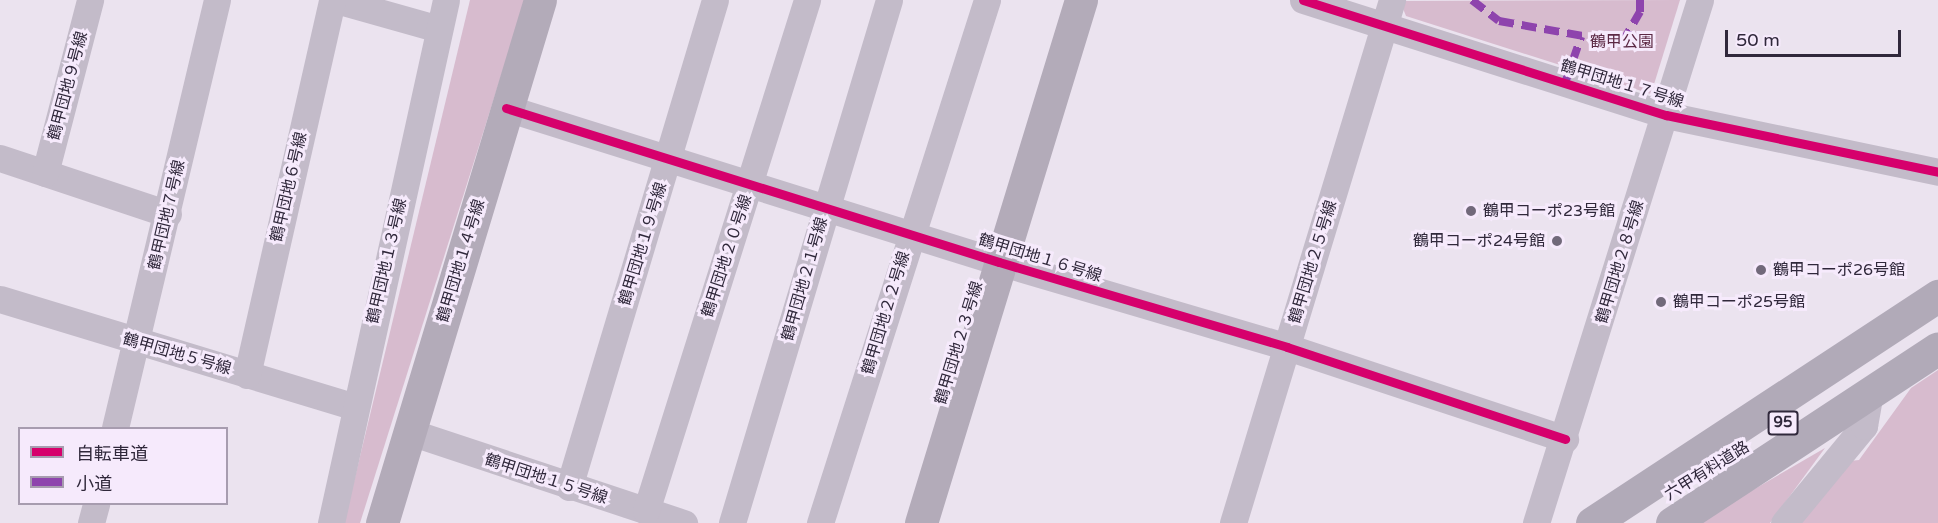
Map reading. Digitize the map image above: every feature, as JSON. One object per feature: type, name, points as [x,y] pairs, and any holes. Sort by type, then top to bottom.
[{"type":"main road","points":[[1592,523],[1938,296]]},
{"type":"main road","name":"六甲有料道路","points":[[1626,523],[1938,320]]},
{"type":"main road","points":[[1672,523],[1938,348]]},
{"type":"street","name":"鶴甲団地９号線","points":[[45,173],[90,0]]},
{"type":"street","name":"鶴甲団地７号線","points":[[115,427],[168,214],[217,0]]},
{"type":"street","points":[[334,0],[439,29]]},
{"type":"street","name":"鶴甲団地６号線","points":[[247,375],[334,0]]},
{"type":"street","name":"鶴甲団地１３号線","points":[[331,523],[446,0]]},
{"type":"street","name":"鶴甲団地１４号線","points":[[382,523],[540,0]]},
{"type":"street","name":"鶴甲団地１９号線","points":[[569,487],[715,0]]},
{"type":"street","name":"鶴甲団地２０号線","points":[[646,511],[807,0]]},
{"type":"street","name":"鶴甲団地２１号線","points":[[732,523],[889,0]]},
{"type":"street","name":"鶴甲団地２２号線","points":[[820,523],[987,0]]},
{"type":"street","name":"鶴甲団地２３号線","points":[[921,523],[1081,0]]},
{"type":"street","name":"鶴甲団地１７号線","points":[[1303,0],[1666,115],[1938,172]]},
{"type":"street","name":"鶴甲団地２５号線","points":[[1233,523],[1392,0]]},
{"type":"street","name":"鶴甲団地２８号線","points":[[1536,523],[1565,439],[1700,0]]},
{"type":"street","name":"鶴甲団地１６号線","points":[[506,108],[825,209],[1287,347],[1565,439]]},
{"type":"street","points":[[0,158],[168,214]]},
{"type":"street","name":"鶴甲団地５号線","points":[[0,299],[136,343],[355,407]]},
{"type":"street","points":[[1784,523],[1863,426],[1870,393]]},
{"type":"street","name":"鶴甲団地１５号線","points":[[410,432],[569,487],[684,523]]},
{"type":"street","points":[[91,523],[96,505]]},
{"type":"green space","points":[[470,0],[525,0],[360,523],[344,523]]},
{"type":"green space","name":"鶴甲公園","points":[[1680,0],[1651,94],[1406,16],[1400,1]]},
{"type":"green space","points":[[1938,370],[1938,523],[1790,523],[1832,463],[1859,460],[1911,388]]},
{"type":"green space","points":[[1825,448],[1770,523],[1696,523]]},
{"type":"marked path","points":[[1472,0],[1499,21],[1622,43],[1640,12],[1640,0]]},
{"type":"marked path","points":[[1565,83],[1581,37]]},
{"type":"cycle path","points":[[1303,0],[1666,115],[1938,172]]},
{"type":"cycle path","points":[[506,108],[999,262],[1287,347],[1565,439]]},
{"type":"place","name":"鶴甲コーポ23号館","points":[[1471,211]]},
{"type":"place","name":"鶴甲コーポ24号館","points":[[1557,241]]},
{"type":"place","name":"鶴甲コーポ26号館","points":[[1761,270]]},
{"type":"place","name":"鶴甲コーポ25号館","points":[[1661,302]]}]
